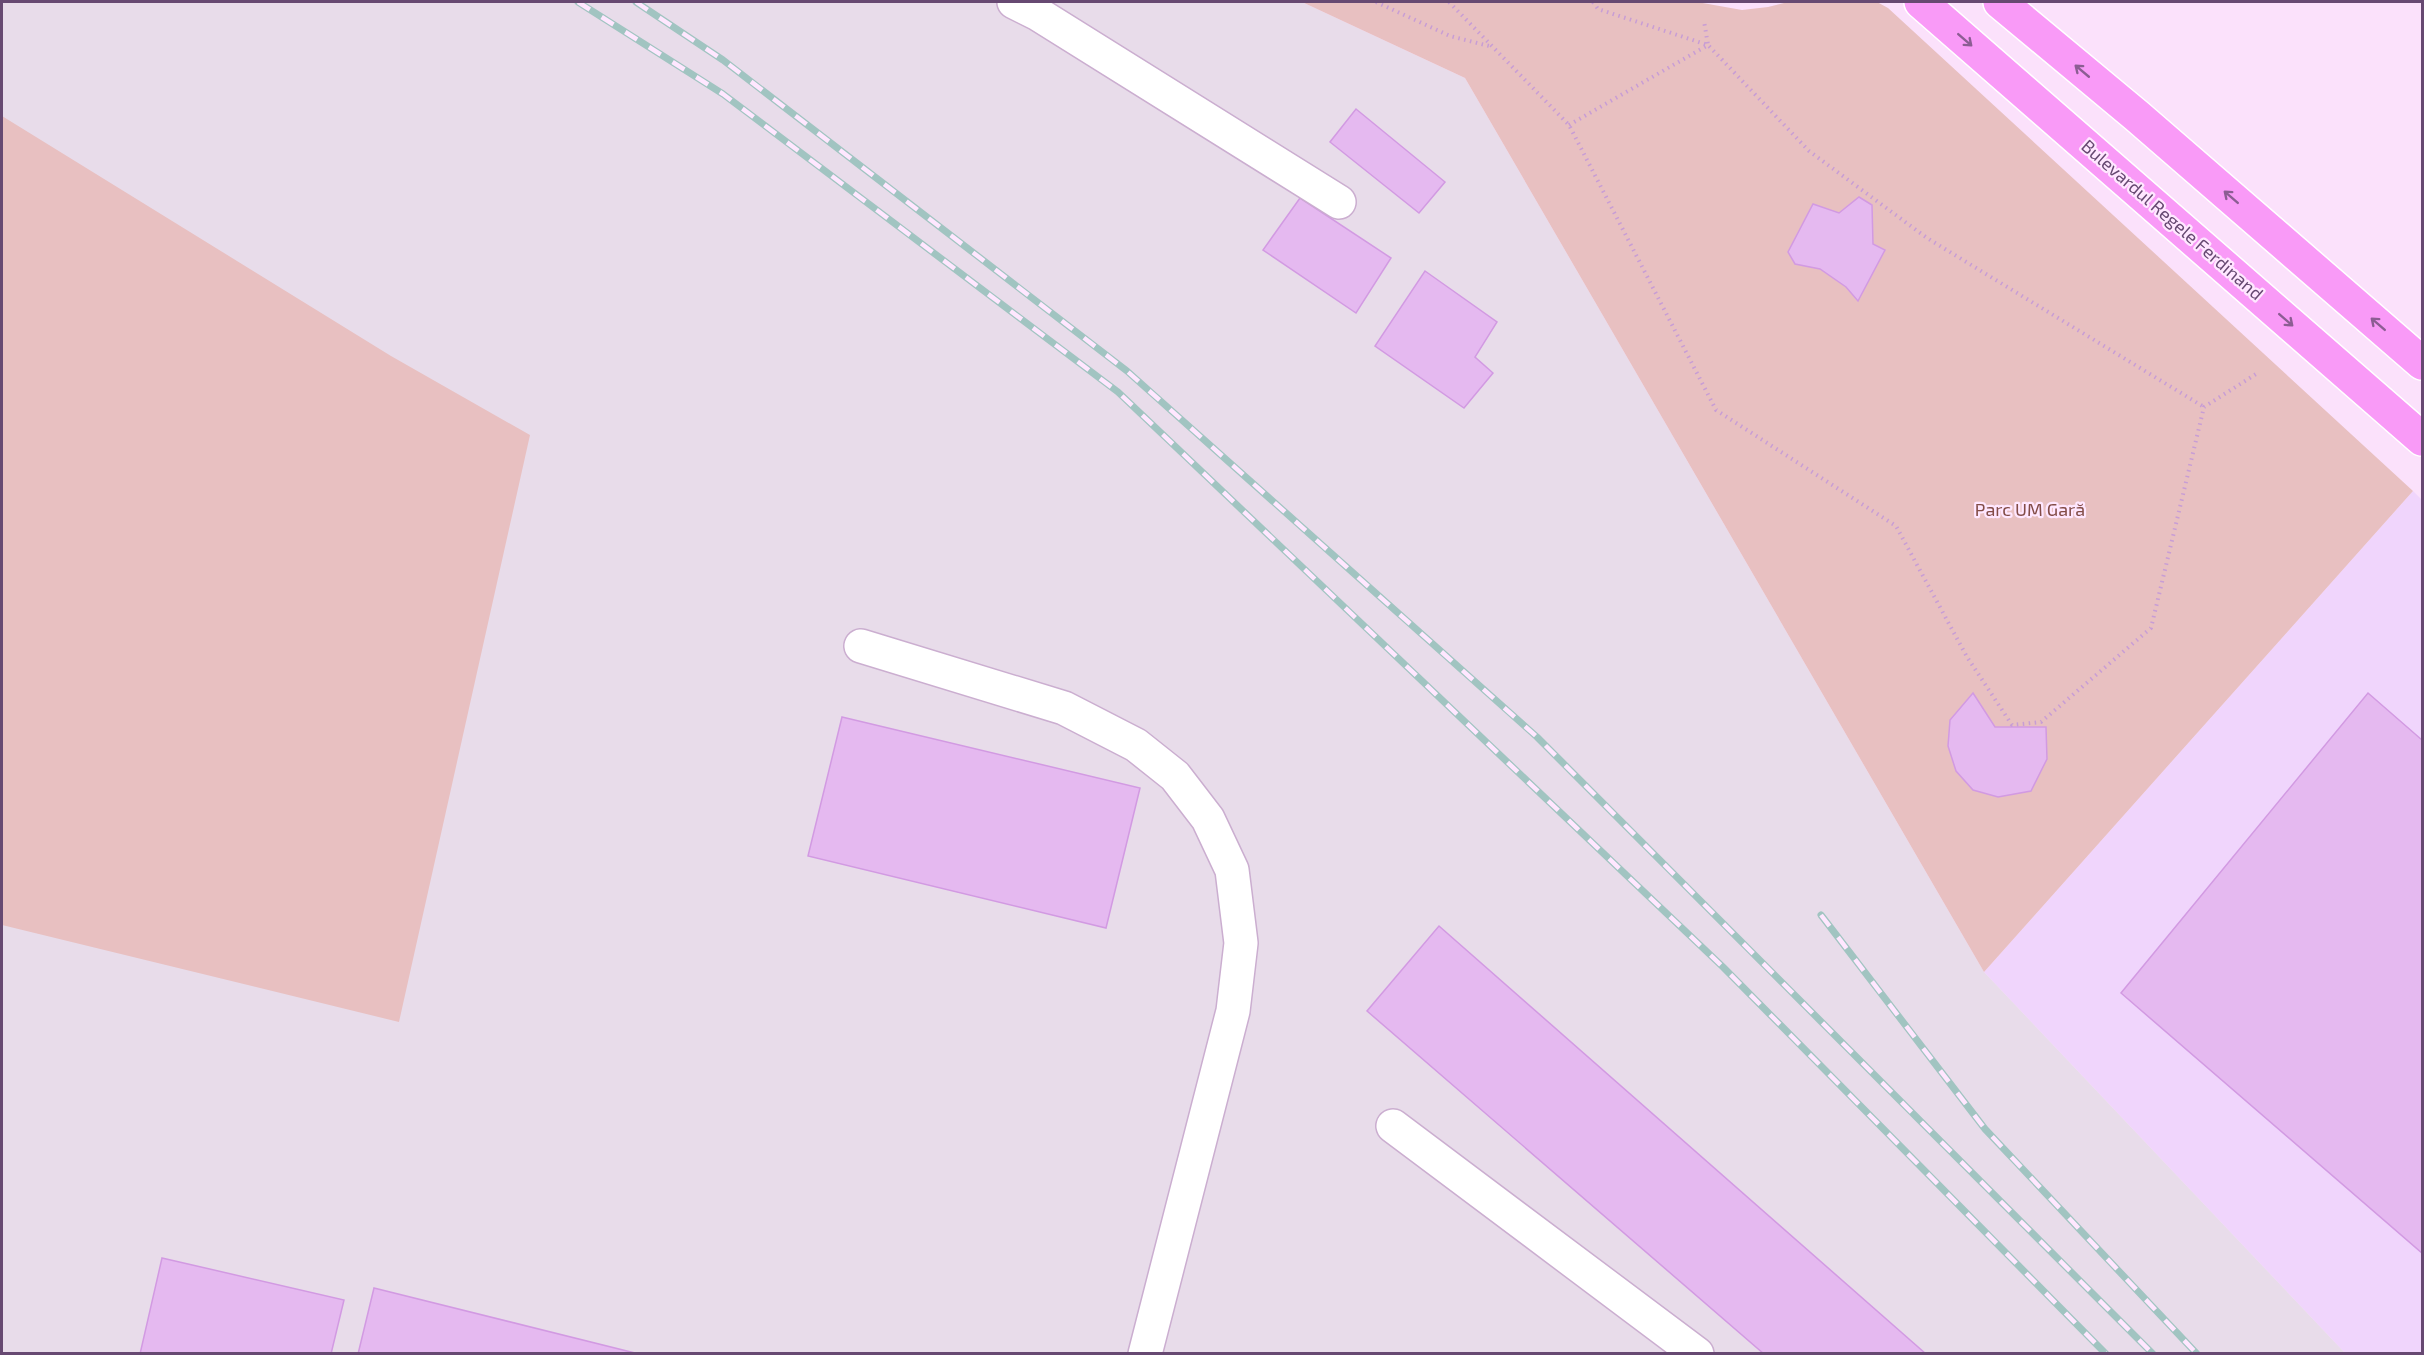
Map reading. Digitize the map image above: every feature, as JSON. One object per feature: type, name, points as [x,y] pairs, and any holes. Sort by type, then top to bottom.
[{"type":"main road","name":"Bulevardul Regele Ferdinand","points":[[1921,2],[2422,439]]},
{"type":"main road","points":[[2000,2],[2137,116],[2422,363]]},
{"type":"street","points":[[1014,2],[1038,14],[1339,202]]},
{"type":"street","points":[[861,646],[1064,708],[1136,745],[1175,776],[1208,819],[1232,870],[1241,943],[1233,1011],[1145,1353]]},
{"type":"street","points":[[1393,1126],[1697,1353]]},
{"type":"path","points":[[1376,2],[1450,36],[1493,47]]},
{"type":"path","points":[[1449,2],[1569,125],[1716,410],[1896,526],[1967,657],[2012,725],[2041,722],[2151,628],[2205,407],[2256,374]]},
{"type":"path","points":[[1593,2],[1598,9],[1708,45],[1809,151],[1928,238],[2205,407]]},
{"type":"path","points":[[1704,21],[1708,45]]},
{"type":"path","points":[[1569,125],[1708,45]]},
{"type":"shaded area","points":[[2,2],[1302,2],[1465,78],[1984,972],[2345,1353],[2,1354]]},
{"type":"shaded area","points":[[2413,491],[2422,500],[2422,1353],[2345,1353],[1984,972]]},
{"type":"green space","name":"Parc UM Gară","points":[[1302,2],[1697,2],[1742,10],[1788,2],[1877,2],[1888,8],[2413,491],[1984,972],[1465,78]]},
{"type":"green space","points":[[2,116],[391,356],[530,435],[399,1022],[2,925]]},
{"type":"building","points":[[1356,109],[1445,182],[1419,213],[1330,142]]},
{"type":"building","points":[[1859,197],[1872,205],[1873,244],[1885,250],[1858,301],[1846,287],[1820,269],[1795,264],[1788,252],[1813,204],[1839,213]]},
{"type":"building","points":[[1300,198],[1391,258],[1356,313],[1263,250]]},
{"type":"building","points":[[1425,271],[1497,322],[1475,357],[1493,373],[1464,408],[1375,346]]},
{"type":"building","points":[[1973,693],[1995,727],[2046,727],[2047,759],[2031,791],[1998,797],[1973,790],[1956,771],[1948,746],[1950,720]]},
{"type":"building","points":[[2368,693],[2422,740],[2422,1253],[2121,993]]},
{"type":"building","points":[[842,717],[1140,788],[1106,928],[808,856]]},
{"type":"building","points":[[1439,926],[1926,1354],[1764,1354],[1367,1011]]},
{"type":"building","points":[[162,1258],[344,1300],[331,1354],[140,1354]]},
{"type":"building","points":[[374,1288],[639,1354],[358,1354]]},
{"type":"railway","points":[[578,2],[723,94],[1118,392],[1723,967],[2106,1354]]},
{"type":"railway","points":[[636,2],[723,60],[1127,371],[1537,737],[2153,1354]]},
{"type":"railway","points":[[1821,915],[1985,1129],[2197,1354]]}]
